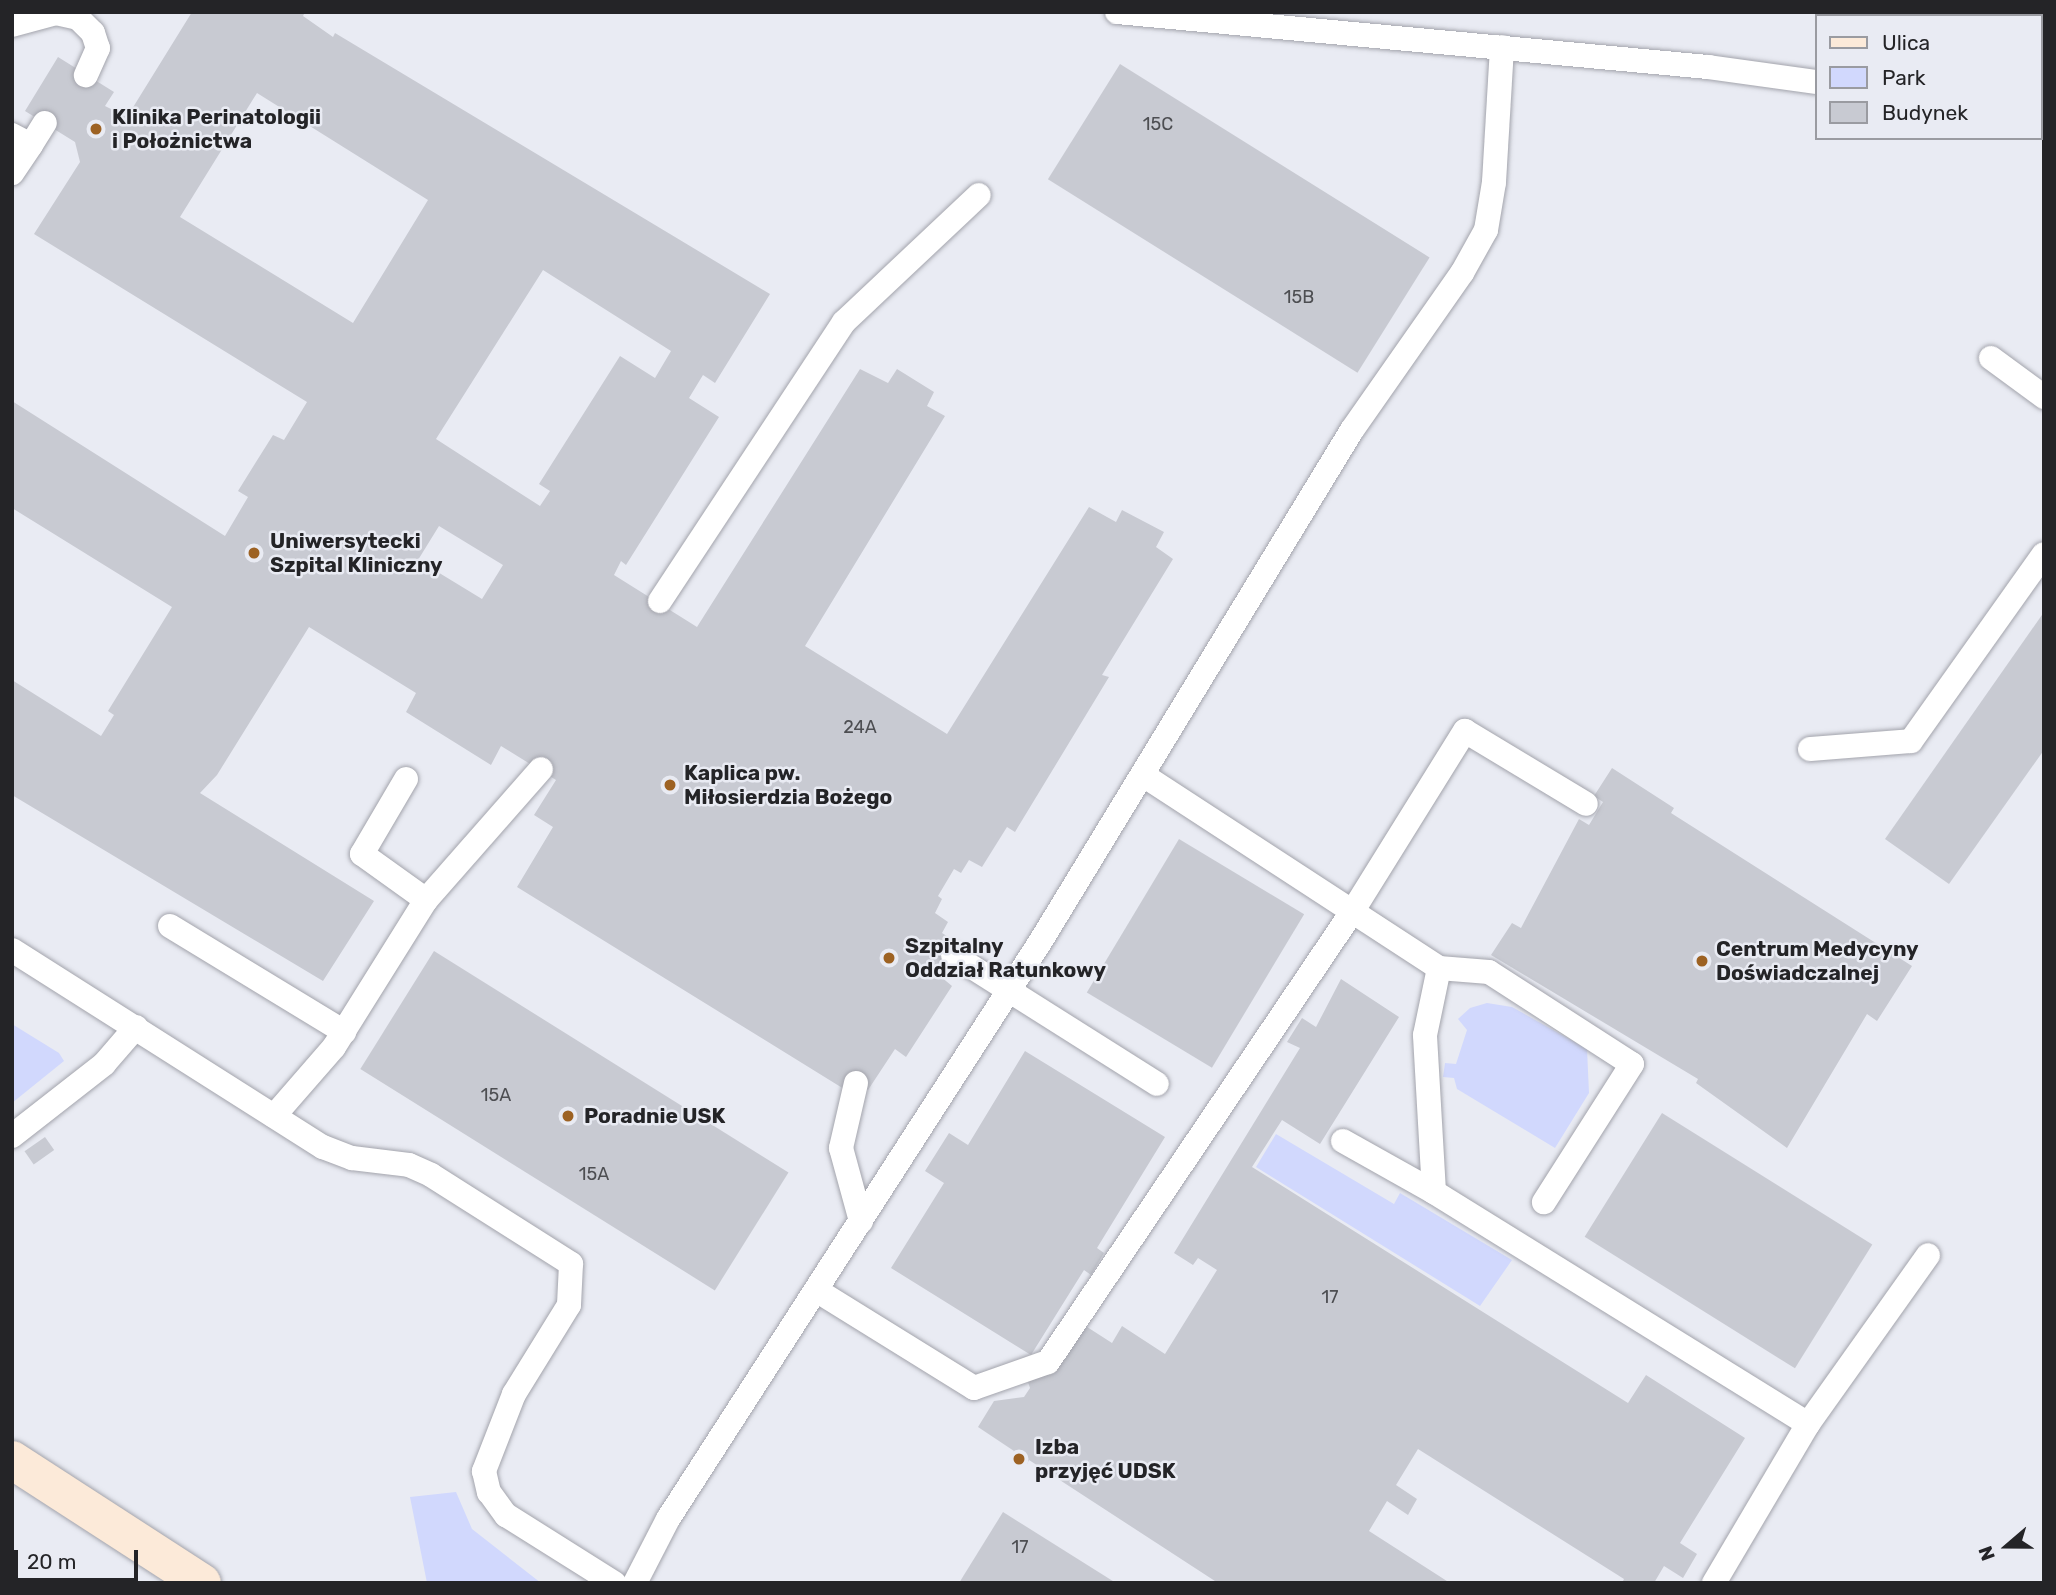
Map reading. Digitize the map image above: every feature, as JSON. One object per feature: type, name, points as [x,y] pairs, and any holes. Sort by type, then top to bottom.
[{"type":"street","points":[[12,1460],[202,1583]]},
{"type":"lane","points":[[1117,12],[1502,47],[1814,82]]},
{"type":"lane","points":[[12,24],[55,13],[78,18],[93,33],[98,48],[86,75]]},
{"type":"lane","points":[[635,1583],[668,1519],[1009,990],[1352,430],[1462,273],[1486,230],[1494,182],[1502,47]]},
{"type":"lane","points":[[12,173],[22,140],[45,123]]},
{"type":"lane","points":[[660,601],[844,322],[979,195]]},
{"type":"lane","points":[[1991,358],[2044,397]]},
{"type":"lane","points":[[1810,749],[1912,741],[2044,554]]},
{"type":"lane","points":[[816,1290],[974,1388],[1048,1362],[1354,909],[1465,731],[1586,804]]},
{"type":"lane","points":[[274,1116],[344,1032],[426,900],[541,769]]},
{"type":"lane","points":[[1143,775],[1354,909],[1439,968],[1489,972],[1632,1064],[1544,1202]]},
{"type":"lane","points":[[406,779],[362,854],[426,900]]},
{"type":"lane","points":[[170,926],[344,1032]]},
{"type":"lane","points":[[12,950],[323,1147],[352,1158],[409,1166],[431,1175],[572,1264],[569,1305],[514,1394],[484,1471],[489,1493],[506,1515],[614,1583]]},
{"type":"lane","points":[[953,955],[1157,1084]]},
{"type":"lane","points":[[1434,1192],[1425,1035],[1439,968]]},
{"type":"lane","points":[[12,1136],[104,1064],[136,1027]]},
{"type":"lane","points":[[856,1083],[841,1148],[861,1221]]},
{"type":"lane","points":[[1343,1141],[1434,1192],[1808,1424]]},
{"type":"lane","points":[[1714,1583],[1808,1424],[1928,1255]]},
{"type":"green space","points":[[1487,1003],[1512,1007],[1587,1049],[1589,1093],[1555,1148],[1457,1089],[1454,1078],[1443,1077],[1445,1063],[1456,1064],[1467,1030],[1458,1019],[1470,1008]]},
{"type":"green space","points":[[12,1024],[59,1053],[64,1061],[12,1103]]},
{"type":"green space","points":[[1276,1134],[1394,1204],[1400,1193],[1512,1260],[1480,1306],[1256,1167]]},
{"type":"green space","points":[[456,1492],[472,1529],[541,1583],[427,1583],[410,1497]]},
{"type":"building","name":"Uniwersytecki Szpital Kliniczny","points":[[192,12],[305,12],[303,16],[333,37],[335,33],[770,294],[715,383],[703,375],[689,398],[719,417],[626,565],[621,561],[614,575],[697,627],[860,369],[888,383],[897,369],[934,392],[927,406],[945,416],[805,646],[947,734],[1089,507],[1116,522],[1122,510],[1164,532],[1156,547],[1173,559],[1102,675],[1109,677],[1015,832],[1007,827],[982,867],[969,860],[961,873],[954,869],[938,896],[942,899],[935,913],[948,922],[942,933],[958,943],[940,976],[952,986],[906,1057],[895,1049],[868,1090],[856,1083],[844,1089],[517,887],[553,827],[534,815],[556,780],[501,746],[491,765],[406,712],[416,693],[309,627],[217,775],[200,793],[374,901],[323,981],[12,795],[12,680],[101,736],[114,715],[108,711],[172,607],[12,508],[12,401],[225,536],[248,497],[238,491],[273,435],[284,440],[307,402],[34,234],[80,162],[75,142],[25,111],[58,57],[114,92],[105,106],[127,117]],"holes":[[[257,93],[428,200],[353,323],[180,217]],[[543,270],[671,351],[655,378],[620,356],[539,484],[550,491],[540,506],[436,439]],[[439,526],[503,565],[482,599],[418,560]]]},
{"type":"building","points":[[1120,64],[1430,257],[1357,373],[1048,179]]},
{"type":"building","points":[[2044,612],[2044,750],[1949,884],[1885,839]]},
{"type":"building","name":"Centrum Medycyny Doświadczalnej","points":[[1612,768],[1674,808],[1671,813],[1912,966],[1877,1021],[1867,1014],[1787,1148],[1696,1083],[1698,1079],[1491,955],[1512,923],[1521,928],[1579,819],[1589,825],[1603,802],[1594,796]]},
{"type":"building","points":[[1179,839],[1304,914],[1212,1068],[1087,992]]},
{"type":"building","name":"Poradnie USK","points":[[434,951],[788,1173],[715,1290],[360,1069]]},
{"type":"building","points":[[1341,979],[1399,1017],[1320,1144],[1282,1120],[1252,1167],[1628,1403],[1646,1375],[1745,1438],[1680,1543],[1697,1554],[1683,1578],[1664,1566],[1654,1583],[1622,1583],[1624,1579],[1418,1449],[1396,1485],[1417,1499],[1408,1515],[1387,1501],[1369,1531],[1450,1583],[1218,1583],[1029,1460],[1027,1464],[1012,1455],[1014,1451],[978,1427],[994,1401],[1024,1397],[1030,1388],[1027,1379],[1084,1325],[1112,1343],[1122,1326],[1165,1354],[1217,1270],[1198,1258],[1193,1265],[1174,1253],[1300,1048],[1287,1042],[1302,1018],[1316,1027]]},
{"type":"building","points":[[1025,1051],[1165,1137],[1097,1248],[1104,1253],[1091,1275],[1084,1270],[1031,1355],[891,1268],[944,1183],[925,1171],[949,1133],[968,1145]]},
{"type":"building","points":[[1662,1113],[1872,1244],[1795,1368],[1585,1237]]},
{"type":"building","points":[[45,1137],[54,1150],[34,1164],[25,1151]]},
{"type":"building","points":[[1003,1512],[1116,1583],[959,1583]]},
{"type":"place","name":"Klinika Perinatologii i Położnictwa","points":[[96,129]]},
{"type":"place","name":"Uniwersytecki Szpital Kliniczny","points":[[254,553]]},
{"type":"place","name":"Kaplica pw. Miłosierdzia Bożego","points":[[670,785]]},
{"type":"place","name":"Szpitalny Oddział Ratunkowy","points":[[889,958]]},
{"type":"place","name":"Centrum Medycyny Doświadczalnej","points":[[1702,961]]},
{"type":"place","name":"Poradnie USK","points":[[568,1116]]},
{"type":"place","name":"Izba przyjęć UDSK","points":[[1019,1459]]}]
